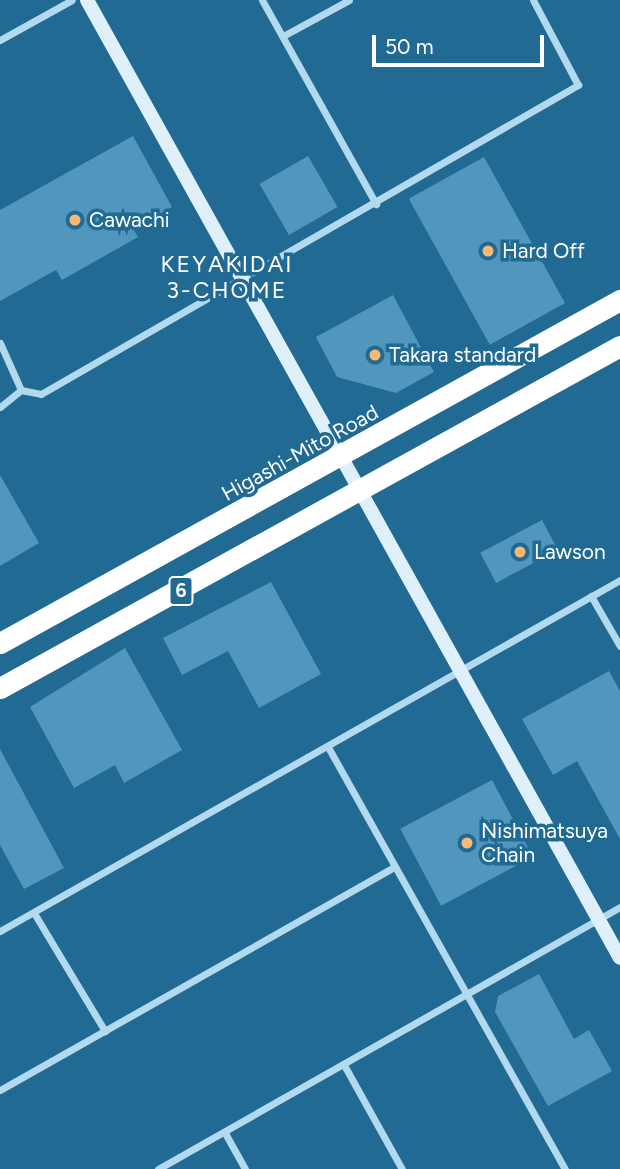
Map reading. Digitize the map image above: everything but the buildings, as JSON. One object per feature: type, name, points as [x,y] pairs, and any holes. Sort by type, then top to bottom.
[{"type":"highway","name":"Higashi-Mito Road","points":[[0,643],[342,458],[620,300]]},
{"type":"highway","name":"6","points":[[0,688],[620,346]]},
{"type":"street","points":[[0,40],[72,0]]},
{"type":"street","points":[[87,0],[620,958]]},
{"type":"street","points":[[262,0],[376,204]]},
{"type":"street","points":[[283,36],[349,0]]},
{"type":"street","points":[[21,390],[41,394],[579,85],[533,0]]},
{"type":"street","points":[[0,343],[21,390]]},
{"type":"street","points":[[0,407],[21,390]]},
{"type":"street","points":[[0,931],[328,747],[459,668],[620,580]]},
{"type":"street","points":[[590,596],[620,646]]},
{"type":"street","points":[[328,747],[392,868],[467,991],[565,1169]]},
{"type":"street","points":[[0,1090],[392,868]]},
{"type":"street","points":[[158,1169],[344,1065],[467,991],[620,907]]},
{"type":"street","points":[[34,913],[105,1031]]},
{"type":"street","points":[[344,1065],[402,1169]]},
{"type":"street","points":[[225,1133],[245,1169]]},
{"type":"place","name":"Cawachi","points":[[75,220]]},
{"type":"place","name":"Hard Off","points":[[488,251]]},
{"type":"place","name":"Takara standard","points":[[375,355]]},
{"type":"place","name":"Lawson","points":[[520,552]]},
{"type":"place","name":"Nishimatsuya Chain","points":[[467,843]]},
{"type":"district","name":"KEYAKIDAI 3-CHOME","points":[[227,277]]}]
